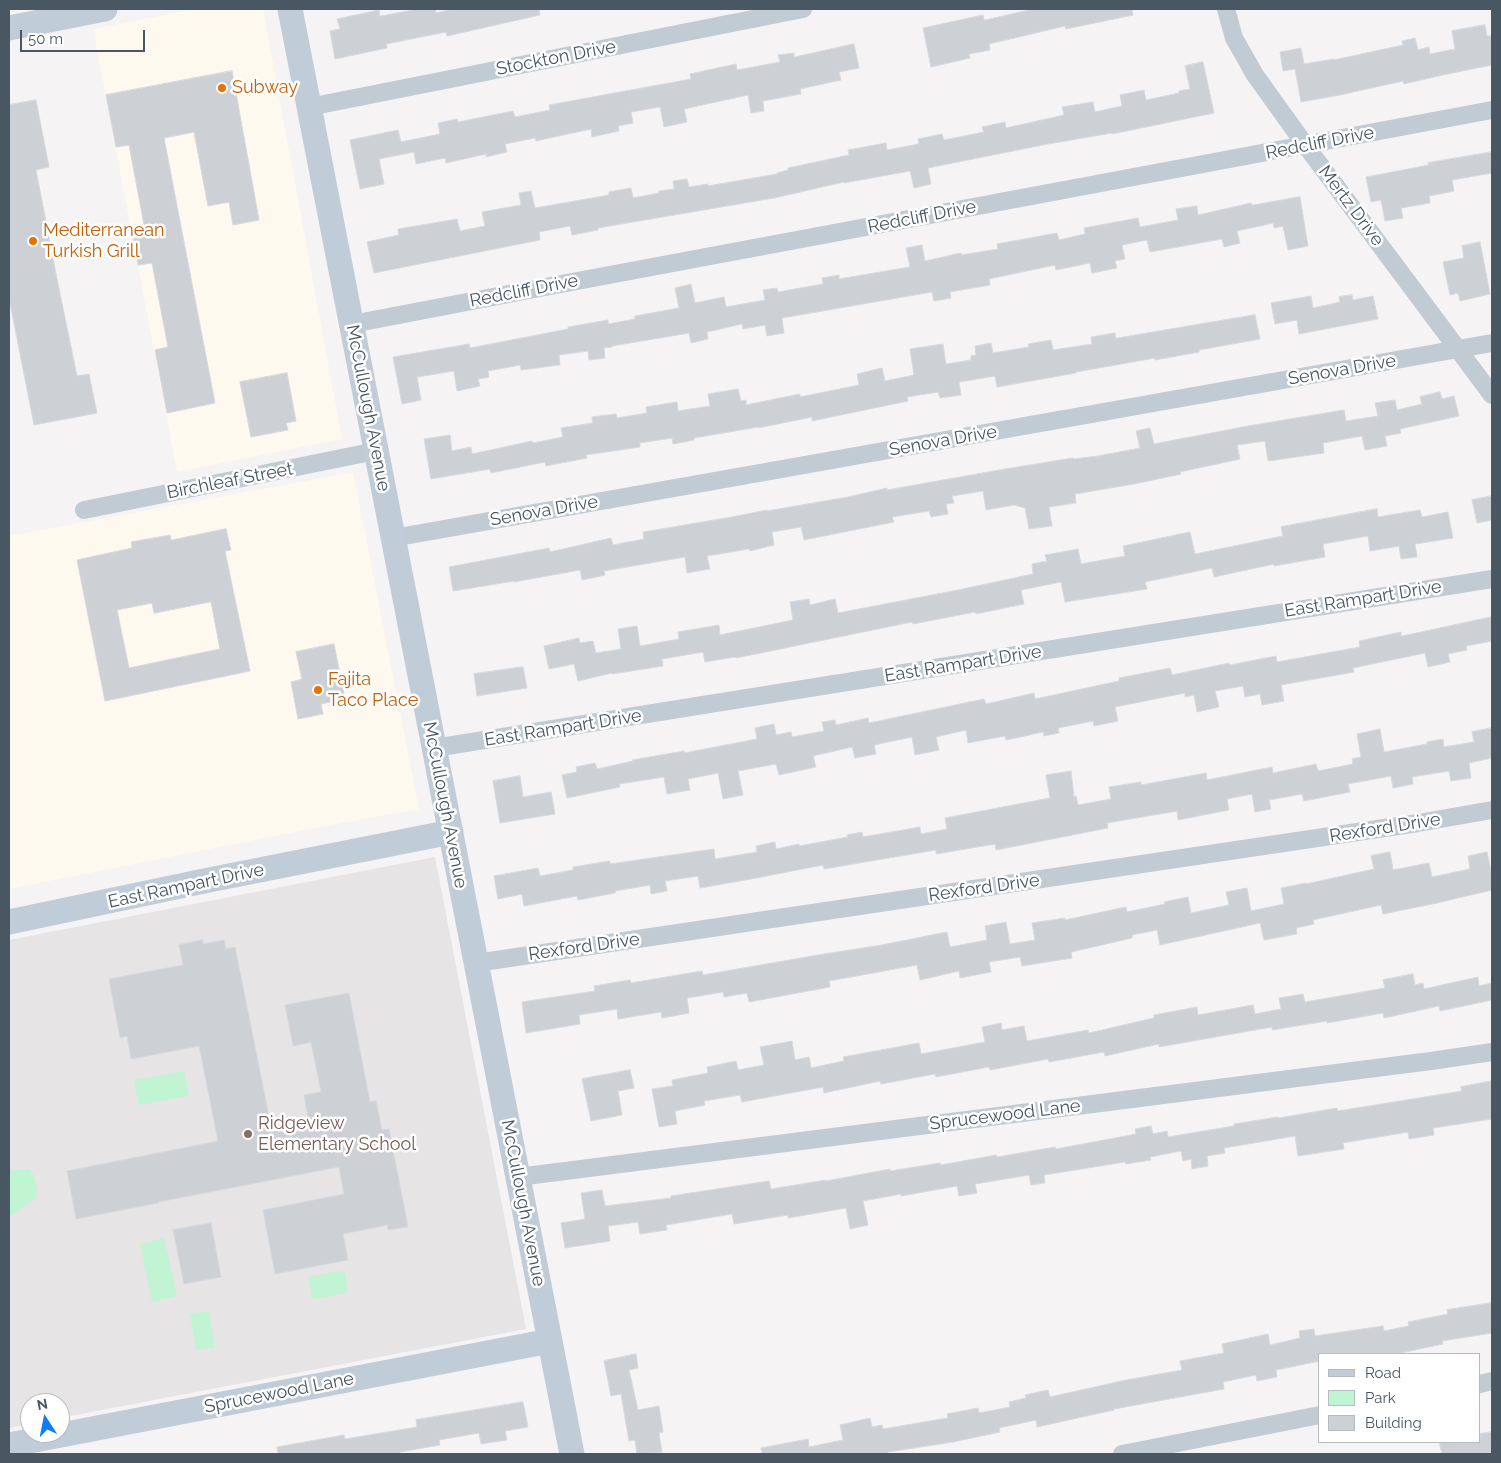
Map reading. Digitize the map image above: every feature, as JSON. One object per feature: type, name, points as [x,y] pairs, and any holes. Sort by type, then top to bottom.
[{"type":"main road","points":[[9,28],[105,9]]},
{"type":"main road","name":"McCullough Avenue","points":[[290,9],[572,1454]]},
{"type":"main road","name":"East Rampart Drive","points":[[9,922],[451,832]]},
{"type":"main road","name":"Sprucewood Lane","points":[[9,1444],[550,1341]]},
{"type":"street","name":"Stockton Drive","points":[[309,107],[804,9]]},
{"type":"street","name":"Mertz Drive","points":[[1226,9],[1234,38],[1255,75],[1492,395]]},
{"type":"street","name":"Redcliff Drive","points":[[352,324],[1492,110]]},
{"type":"street","name":"Senova Drive","points":[[393,538],[1492,343]]},
{"type":"street","name":"Birchleaf Street","points":[[84,510],[376,451]]},
{"type":"street","name":"East Rampart Drive","points":[[434,748],[1492,579]]},
{"type":"street","name":"Rexford Drive","points":[[476,963],[1408,825],[1492,810]]},
{"type":"street","name":"Sprucewood Lane","points":[[518,1176],[1492,1052]]},
{"type":"street","points":[[1122,1454],[1318,1415]]},
{"type":"shaded area","points":[[194,9],[263,9],[342,439],[177,472],[93,29]]},
{"type":"shaded area","points":[[353,472],[419,809],[9,889],[9,536]]},
{"type":"shaded area","name":"Ridgeview Elementary School","points":[[435,857],[526,1329],[70,1416],[70,1393],[20,1393],[20,1426],[9,1428],[9,940]]},
{"type":"green space","points":[[184,1071],[189,1096],[139,1105],[134,1080]]},
{"type":"green space","points":[[29,1169],[36,1183],[36,1198],[9,1217],[9,1170]]},
{"type":"green space","points":[[164,1238],[177,1296],[152,1302],[140,1244]]},
{"type":"green space","points":[[340,1271],[345,1273],[348,1290],[345,1293],[315,1299],[312,1297],[308,1277]]},
{"type":"green space","points":[[209,1311],[215,1347],[196,1350],[190,1314]]},
{"type":"building","points":[[418,9],[435,9],[436,13],[453,9],[539,9],[540,15],[447,36],[446,32],[386,44],[387,48],[335,59],[330,31],[340,29],[337,19],[379,10],[380,16]]},
{"type":"building","points":[[1034,9],[1132,9],[1133,15],[1066,29],[1065,26],[989,44],[990,50],[969,54],[970,58],[931,67],[923,28],[983,15],[984,20]]},
{"type":"building","points":[[1485,25],[1487,36],[1492,36],[1492,65],[1404,84],[1403,81],[1301,102],[1295,69],[1283,71],[1280,52],[1301,48],[1304,64],[1334,60],[1403,45],[1402,41],[1415,38],[1418,50],[1429,47],[1430,54],[1455,49],[1452,31]]},
{"type":"building","points":[[854,44],[859,68],[839,72],[841,80],[800,89],[801,94],[763,101],[764,111],[751,113],[748,95],[684,109],[687,122],[664,127],[660,107],[631,112],[633,123],[618,126],[619,131],[592,137],[591,129],[536,141],[535,138],[505,144],[507,152],[486,157],[486,154],[446,163],[445,158],[416,164],[414,152],[379,159],[384,184],[360,189],[350,140],[398,130],[401,142],[440,134],[438,123],[457,119],[458,122],[513,111],[515,117],[550,110],[549,105],[691,79],[690,74],[736,64],[737,70],[780,62],[778,55],[794,53],[794,57]]},
{"type":"building","points":[[1203,62],[1214,113],[928,168],[931,184],[914,188],[910,171],[844,182],[774,198],[598,228],[598,230],[572,235],[570,226],[539,232],[540,240],[374,273],[367,242],[399,235],[398,229],[457,219],[460,231],[485,226],[482,212],[521,205],[519,193],[531,191],[535,208],[609,195],[609,192],[631,188],[633,198],[674,189],[673,181],[687,179],[689,187],[708,184],[708,186],[777,174],[788,170],[788,168],[849,155],[848,150],[886,143],[887,150],[919,144],[918,139],[942,134],[944,140],[984,132],[982,127],[1005,122],[1006,128],[1064,115],[1062,107],[1093,102],[1095,112],[1122,106],[1120,95],[1144,90],[1146,100],[1179,93],[1179,91],[1190,89],[1185,66]]},
{"type":"building","points":[[232,71],[259,220],[233,225],[229,202],[208,206],[194,132],[164,138],[215,403],[167,413],[155,350],[168,347],[152,263],[138,265],[132,233],[145,230],[129,145],[116,147],[106,95]]},
{"type":"building","points":[[36,100],[49,167],[36,170],[56,274],[77,376],[89,374],[97,413],[34,425],[9,298],[9,105]]},
{"type":"building","points":[[1492,152],[1492,173],[1452,180],[1454,191],[1429,196],[1430,203],[1401,208],[1403,218],[1385,221],[1381,200],[1371,202],[1366,177],[1429,165],[1428,163]]},
{"type":"building","points":[[1300,197],[1308,246],[1288,250],[1283,226],[1274,228],[1273,223],[1237,231],[1240,243],[1224,247],[1222,239],[1150,252],[1147,240],[1122,245],[1125,259],[1115,261],[1117,268],[1092,273],[1090,263],[1056,270],[1055,265],[989,279],[990,285],[950,292],[951,298],[934,301],[932,292],[782,318],[784,333],[767,336],[765,325],[743,329],[742,324],[707,332],[708,339],[691,343],[689,333],[612,346],[604,348],[605,358],[589,360],[588,351],[559,355],[560,365],[521,370],[520,365],[488,371],[489,377],[478,379],[480,386],[457,391],[454,371],[417,377],[421,400],[402,404],[393,357],[469,344],[470,348],[608,320],[608,324],[635,319],[635,316],[679,308],[675,288],[691,284],[695,303],[724,297],[726,307],[765,300],[763,290],[777,288],[778,292],[823,284],[822,278],[839,275],[839,279],[910,267],[906,248],[922,245],[925,261],[961,253],[961,255],[998,249],[997,244],[1057,233],[1059,240],[1085,234],[1084,228],[1138,218],[1140,227],[1178,220],[1176,209],[1197,206],[1198,215],[1251,203],[1252,205]]},
{"type":"building","points":[[1480,242],[1490,294],[1460,301],[1458,293],[1450,295],[1443,262],[1464,258],[1462,246]]},
{"type":"building","points":[[1352,295],[1353,300],[1373,296],[1378,319],[1299,334],[1297,320],[1275,324],[1271,303],[1311,296],[1313,308],[1340,302],[1339,297]]},
{"type":"building","points":[[1255,315],[1260,339],[1199,350],[1199,352],[1155,360],[1155,358],[997,387],[995,376],[959,382],[961,395],[940,398],[938,392],[907,397],[908,401],[812,421],[812,417],[694,438],[694,440],[673,444],[672,438],[640,443],[640,447],[586,455],[587,458],[546,466],[545,462],[491,473],[490,469],[431,479],[424,439],[450,435],[452,451],[471,447],[472,454],[532,441],[533,443],[563,437],[561,428],[593,423],[592,417],[616,414],[617,418],[647,413],[646,407],[677,402],[678,411],[710,406],[708,394],[738,389],[741,401],[746,400],[746,405],[800,394],[800,397],[859,385],[857,374],[882,368],[885,381],[914,375],[910,349],[943,344],[946,364],[971,360],[971,356],[976,355],[975,346],[991,343],[993,353],[1029,347],[1028,344],[1051,340],[1053,350],[1092,344],[1091,337],[1115,333],[1116,338]]},
{"type":"building","points":[[287,373],[296,421],[286,423],[288,430],[251,437],[240,382]]},
{"type":"building","points":[[1440,392],[1442,399],[1454,396],[1459,416],[1400,429],[1401,433],[1385,436],[1387,446],[1365,450],[1362,436],[1323,443],[1324,453],[1268,461],[1265,441],[1237,445],[1240,459],[1134,484],[1075,494],[1076,503],[1049,507],[1052,526],[1029,529],[1025,508],[1014,505],[986,510],[983,491],[952,496],[954,503],[946,504],[948,514],[931,517],[929,511],[892,517],[894,522],[804,540],[801,527],[772,532],[774,545],[750,551],[749,549],[707,556],[710,569],[687,573],[685,557],[604,571],[605,575],[582,580],[580,570],[453,591],[449,567],[549,548],[550,552],[611,538],[613,545],[644,539],[643,532],[848,497],[887,488],[887,490],[1140,448],[1136,431],[1150,428],[1154,444],[1344,410],[1346,421],[1378,416],[1375,403],[1395,400],[1397,410],[1422,404],[1420,397]]},
{"type":"building","points":[[1492,496],[1492,520],[1477,523],[1472,500]]},
{"type":"building","points":[[1377,509],[1378,517],[1420,510],[1422,517],[1448,512],[1453,538],[1415,544],[1417,557],[1401,559],[1399,546],[1370,551],[1368,536],[1323,544],[1325,557],[1274,566],[1274,564],[1214,577],[1212,568],[1145,582],[1147,589],[1065,602],[1061,582],[1021,590],[1024,604],[976,614],[975,612],[913,624],[912,622],[736,658],[705,662],[703,652],[662,659],[663,666],[612,673],[578,681],[574,664],[549,669],[544,646],[579,638],[580,643],[593,641],[596,653],[621,649],[618,629],[637,626],[640,646],[679,639],[678,632],[719,625],[720,635],[793,620],[790,602],[809,599],[810,605],[835,599],[838,613],[1033,574],[1032,564],[1047,561],[1045,555],[1078,549],[1081,564],[1125,556],[1123,546],[1190,532],[1195,554],[1283,536],[1281,527]]},
{"type":"building","points":[[226,529],[231,550],[225,551],[250,671],[105,701],[77,560],[132,548],[131,542],[170,535],[171,540]],"holes":[[[211,602],[220,649],[129,668],[117,610],[152,603],[154,613]]]},
{"type":"building","points":[[1492,617],[1492,641],[1466,646],[1467,650],[1448,654],[1450,662],[1428,667],[1425,653],[1353,668],[1354,672],[1281,685],[1284,701],[1262,705],[1260,694],[1245,697],[1243,686],[1215,691],[1219,707],[1197,712],[1194,695],[1185,697],[1185,693],[1115,707],[1118,721],[1094,726],[1093,721],[1058,728],[1059,733],[1044,736],[1043,732],[1006,740],[1005,736],[968,743],[966,730],[936,737],[939,750],[915,755],[912,737],[874,745],[876,754],[855,758],[852,747],[813,756],[816,767],[779,775],[776,764],[738,771],[743,795],[723,799],[718,773],[688,779],[690,790],[667,794],[664,777],[619,784],[620,787],[567,798],[562,775],[577,772],[576,767],[595,763],[597,769],[632,760],[684,751],[684,753],[757,739],[755,728],[774,724],[776,735],[791,732],[792,737],[824,731],[822,722],[835,720],[836,725],[868,718],[869,723],[984,699],[986,704],[1034,693],[1035,699],[1119,681],[1119,678],[1170,668],[1172,675],[1229,663],[1230,665],[1276,656],[1277,662],[1360,647],[1359,641],[1401,632],[1401,636]]},
{"type":"building","name":"Fajita Taco Place","points":[[334,644],[345,699],[321,704],[323,714],[298,719],[291,682],[302,679],[296,652]]},
{"type":"building","points":[[523,667],[527,688],[477,696],[474,674]]},
{"type":"building","points":[[1492,728],[1492,758],[1469,763],[1471,778],[1451,781],[1449,771],[1412,777],[1413,784],[1393,788],[1391,776],[1348,784],[1350,792],[1304,801],[1302,794],[1269,800],[1271,809],[1255,812],[1252,794],[1227,799],[1229,810],[1178,820],[1177,811],[1107,823],[1108,828],[996,850],[995,844],[936,854],[936,850],[824,869],[823,865],[700,888],[698,876],[665,881],[667,891],[651,894],[650,885],[578,900],[577,896],[524,906],[522,894],[498,899],[494,876],[538,868],[540,876],[573,870],[573,867],[610,861],[610,864],[714,849],[715,859],[757,852],[756,846],[775,842],[776,849],[848,837],[847,835],[862,832],[863,837],[920,827],[921,834],[947,829],[945,818],[1050,798],[1046,775],[1071,771],[1074,797],[1076,796],[1078,805],[1111,799],[1109,787],[1141,782],[1141,785],[1206,773],[1207,780],[1272,767],[1273,773],[1316,764],[1318,771],[1353,764],[1352,759],[1361,757],[1357,734],[1380,729],[1384,752],[1443,739],[1444,747],[1474,742],[1472,732]]},
{"type":"building","points":[[520,776],[523,797],[551,792],[555,814],[500,823],[493,781]]},
{"type":"building","points":[[1390,852],[1393,870],[1429,863],[1432,877],[1470,869],[1468,856],[1487,852],[1492,875],[1492,890],[1383,914],[1381,905],[1313,920],[1314,924],[1296,928],[1297,934],[1264,940],[1260,923],[1160,945],[1157,930],[1132,935],[1132,938],[1071,952],[1072,958],[1022,966],[1020,957],[989,962],[991,972],[960,978],[959,971],[920,980],[917,965],[829,981],[830,987],[749,1002],[747,993],[724,997],[723,992],[687,998],[689,1013],[662,1018],[661,1012],[618,1019],[617,1009],[579,1015],[580,1024],[526,1033],[522,1002],[595,991],[594,986],[630,980],[631,983],[702,971],[703,975],[882,945],[947,932],[950,947],[987,940],[985,926],[1006,922],[1010,944],[1035,940],[1032,923],[1065,918],[1065,920],[1126,907],[1127,912],[1188,897],[1191,913],[1229,905],[1226,892],[1247,888],[1251,911],[1284,904],[1281,888],[1374,869],[1371,856]]},
{"type":"building","points":[[203,940],[203,944],[224,940],[226,949],[235,947],[272,1131],[300,1125],[299,1118],[308,1117],[304,1095],[321,1092],[311,1042],[293,1046],[285,1005],[349,993],[370,1102],[376,1101],[382,1130],[389,1129],[408,1227],[388,1230],[387,1225],[343,1234],[348,1260],[275,1274],[263,1210],[344,1194],[339,1167],[76,1219],[67,1171],[218,1141],[199,1046],[131,1059],[127,1036],[120,1038],[109,979],[183,965],[179,945]]},
{"type":"building","points":[[1413,974],[1415,985],[1423,983],[1424,989],[1478,977],[1479,986],[1492,983],[1492,1000],[1440,1011],[1439,1006],[1384,1018],[1383,1013],[1272,1030],[1272,1027],[1159,1047],[1159,1044],[1105,1056],[1104,1052],[1049,1062],[1048,1059],[990,1070],[989,1067],[936,1077],[935,1074],[881,1084],[880,1081],[824,1093],[823,1087],[742,1102],[740,1095],[704,1101],[705,1105],[675,1111],[677,1124],[659,1127],[652,1089],[673,1086],[672,1080],[708,1073],[707,1067],[736,1061],[738,1070],[764,1065],[760,1047],[792,1041],[795,1060],[809,1057],[811,1068],[844,1061],[843,1057],[919,1043],[921,1054],[985,1042],[982,1027],[1001,1023],[1002,1030],[1024,1026],[1027,1041],[1088,1030],[1089,1033],[1154,1018],[1154,1015],[1197,1007],[1198,1015],[1253,1005],[1255,1014],[1281,1009],[1279,998],[1303,994],[1305,1002],[1385,988],[1383,980]]},
{"type":"building","points":[[630,1070],[634,1088],[618,1091],[622,1115],[591,1121],[582,1079]]},
{"type":"building","points":[[1492,1081],[1492,1119],[1433,1128],[1434,1135],[1409,1139],[1408,1132],[1343,1143],[1344,1149],[1298,1156],[1295,1136],[1224,1148],[1225,1153],[1207,1156],[1208,1166],[1192,1169],[1191,1159],[1183,1161],[1181,1151],[1150,1157],[1151,1160],[1126,1164],[1125,1162],[1044,1175],[1045,1183],[1031,1185],[1029,1175],[975,1184],[977,1193],[959,1196],[957,1186],[901,1196],[901,1194],[863,1201],[868,1225],[850,1229],[846,1208],[788,1218],[788,1215],[734,1224],[732,1214],[666,1225],[667,1230],[640,1234],[638,1222],[608,1226],[610,1241],[565,1248],[561,1223],[585,1219],[581,1193],[602,1190],[605,1206],[671,1198],[671,1196],[769,1181],[771,1189],[890,1169],[890,1171],[940,1163],[941,1165],[996,1155],[997,1157],[1055,1147],[1056,1149],[1136,1134],[1135,1129],[1151,1126],[1153,1134],[1167,1131],[1168,1137],[1278,1117],[1337,1108],[1338,1111],[1462,1091],[1461,1087]]},
{"type":"building","points":[[211,1223],[221,1277],[184,1284],[173,1230]]},
{"type":"building","points":[[1491,1303],[1492,1333],[1442,1341],[1443,1344],[1401,1353],[1318,1353],[1318,1361],[1276,1370],[1277,1377],[1257,1381],[1256,1375],[1223,1382],[1224,1389],[1114,1409],[1037,1427],[1036,1420],[999,1428],[1000,1432],[953,1442],[888,1452],[888,1454],[762,1454],[761,1448],[808,1439],[809,1447],[843,1440],[840,1425],[870,1418],[872,1427],[882,1425],[883,1429],[948,1418],[947,1414],[978,1408],[979,1413],[1010,1407],[1009,1402],[1026,1398],[1025,1395],[1048,1390],[1050,1397],[1182,1370],[1180,1361],[1224,1353],[1222,1344],[1268,1334],[1270,1345],[1300,1338],[1299,1331],[1314,1329],[1315,1336],[1383,1326],[1384,1331],[1409,1326],[1408,1322],[1448,1314],[1447,1310]]},
{"type":"building","points":[[636,1354],[638,1368],[629,1370],[638,1410],[659,1406],[663,1432],[659,1433],[662,1452],[637,1454],[635,1440],[629,1441],[621,1394],[611,1396],[604,1361]]},
{"type":"building","points":[[523,1402],[528,1427],[505,1431],[507,1440],[481,1444],[479,1433],[439,1440],[440,1445],[400,1452],[400,1454],[278,1454],[277,1447],[344,1435],[345,1439],[417,1427],[416,1420]]},
{"type":"building","points":[[1492,1432],[1492,1454],[1442,1454],[1439,1443],[1481,1443],[1481,1434]]},
{"type":"place","name":"Subway","points":[[222,88]]},
{"type":"place","name":"Mediterranean Turkish Grill","points":[[33,241]]},
{"type":"place","name":"Fajita Taco Place","points":[[318,690]]},
{"type":"place","name":"Ridgeview Elementary School","points":[[248,1134]]}]
